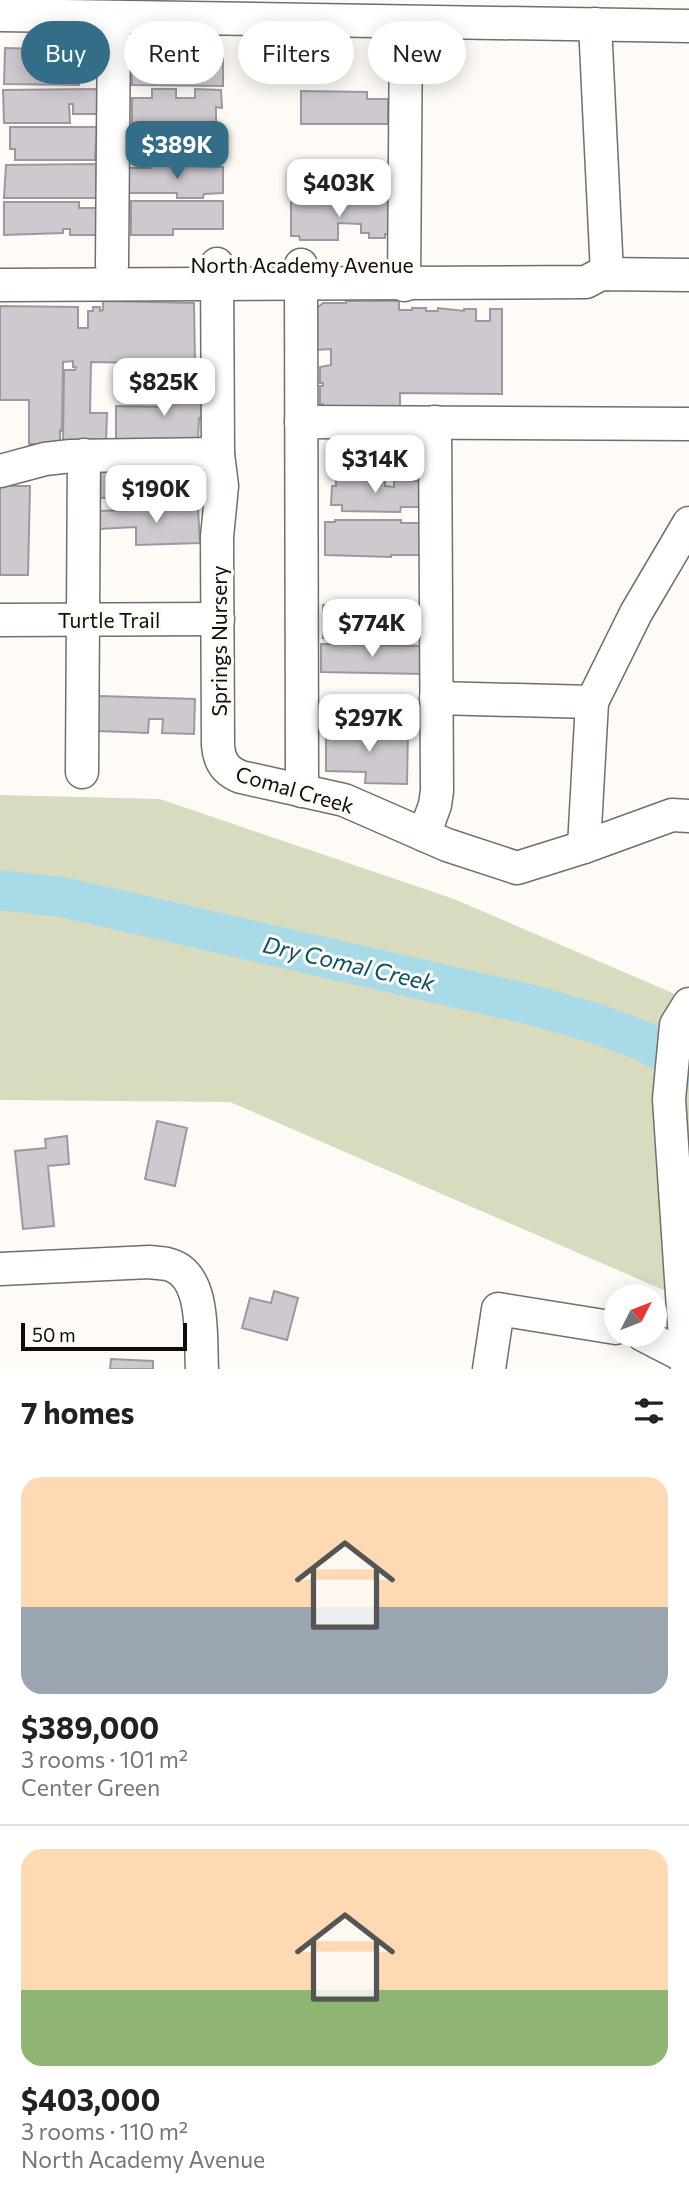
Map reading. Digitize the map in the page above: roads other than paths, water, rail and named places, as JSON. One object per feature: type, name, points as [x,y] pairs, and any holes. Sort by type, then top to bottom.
[{"type":"street","points":[[411,21],[473,11],[595,24],[689,26]]},
{"type":"street","points":[[0,15],[368,21]]},
{"type":"street","points":[[112,265],[114,18]]},
{"type":"street","points":[[595,24],[604,274]]},
{"type":"street","points":[[404,274],[405,84]]},
{"type":"street","name":"North Academy Avenue","points":[[0,264],[112,265],[217,274]]},
{"type":"street","name":"North Academy Avenue","points":[[0,285],[217,274],[404,274],[586,282],[604,274],[689,275]]},
{"type":"street","name":"Springs Nursery","points":[[217,274],[218,454],[222,486],[218,537],[218,745],[223,765]]},
{"type":"street","points":[[301,274],[302,791]]},
{"type":"street","points":[[301,422],[689,424]]},
{"type":"street","points":[[435,422],[436,840]]},
{"type":"street","points":[[0,471],[45,459],[84,455],[218,454]]},
{"type":"street","points":[[82,772],[84,455]]},
{"type":"street","points":[[584,847],[592,702],[636,613],[689,523]]},
{"type":"street","name":"Turtle Trail","points":[[0,620],[218,619]]},
{"type":"street","points":[[436,698],[592,702]]},
{"type":"street","name":"Comal Creek","points":[[223,765],[230,773],[241,777],[344,800],[436,840],[517,868],[672,815],[689,816]]},
{"type":"street","points":[[686,1363],[669,1098],[676,1025],[689,1004]]},
{"type":"street","points":[[0,1269],[150,1262],[174,1267],[189,1278],[198,1298],[202,1369]]},
{"type":"street","points":[[489,1369],[498,1309],[604,1326]]},
{"type":"street","points":[[663,1348],[686,1363]]},
{"type":"waterway","name":"Dry Comal Creek","points":[[0,890],[62,897],[532,1005],[595,1023],[643,1041],[689,1066]]}]
